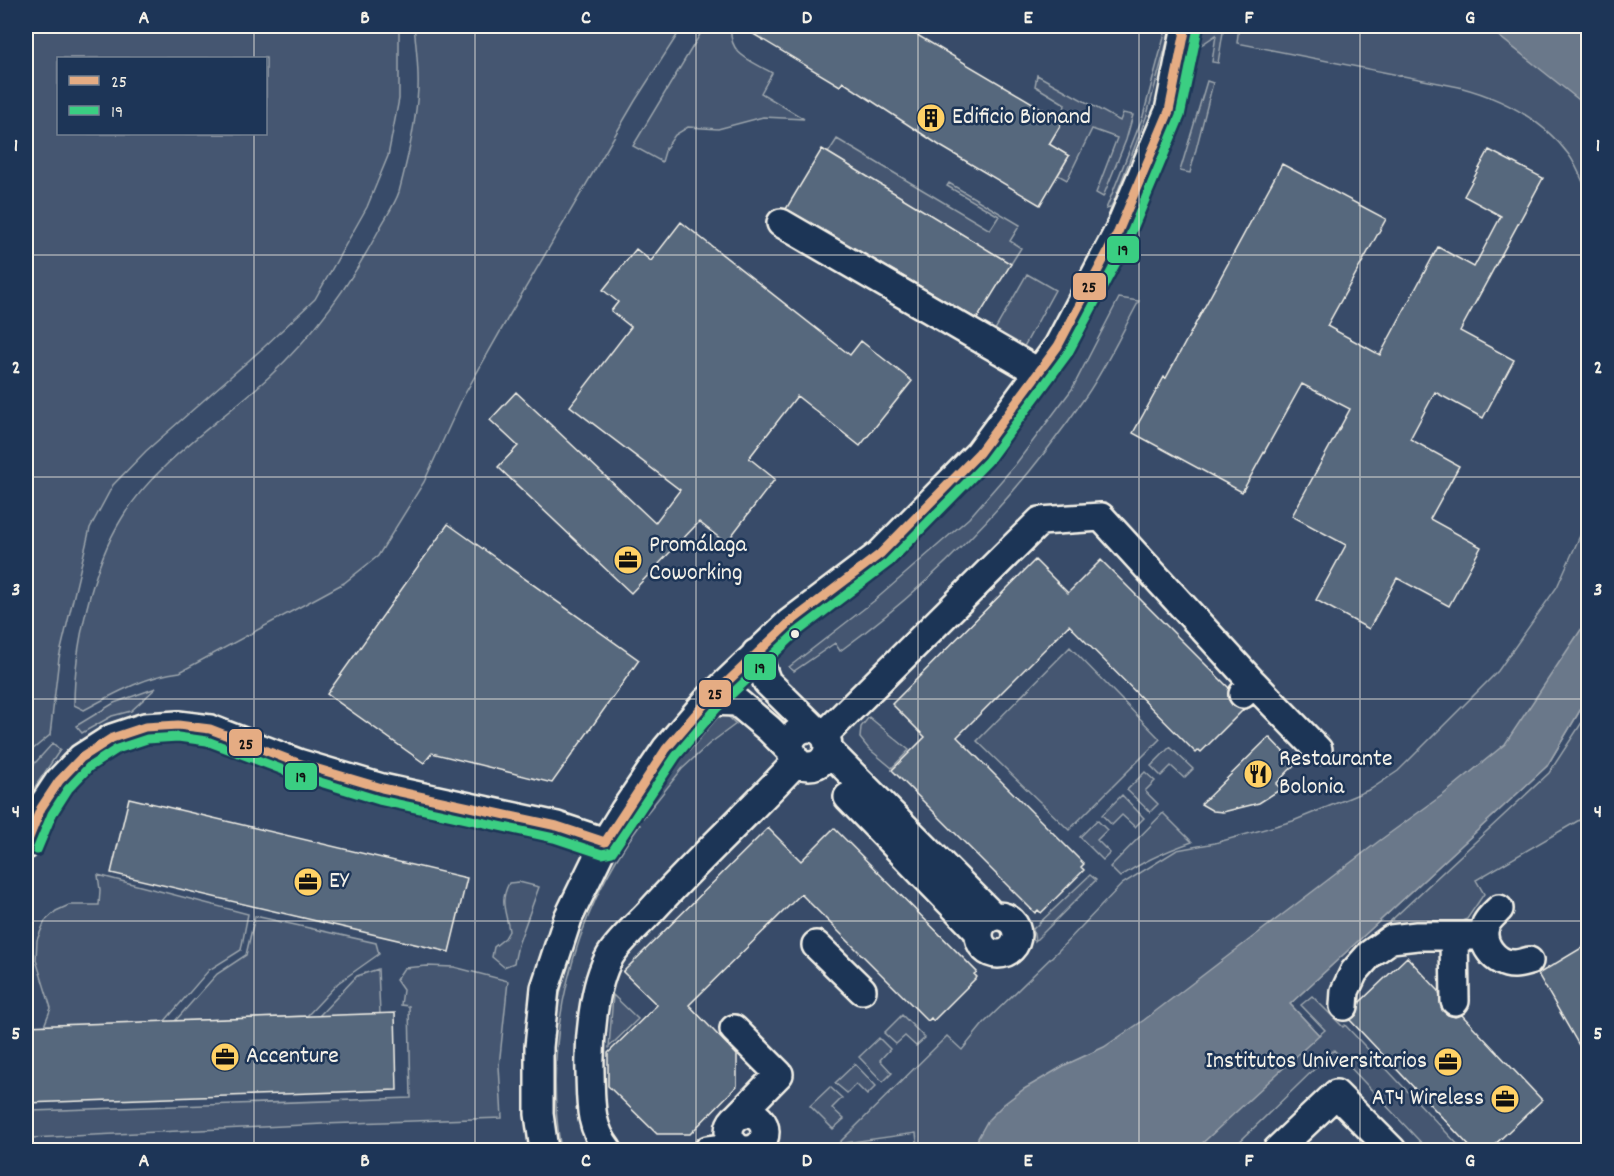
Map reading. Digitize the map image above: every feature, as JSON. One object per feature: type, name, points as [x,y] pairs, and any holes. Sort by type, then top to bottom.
[{"type":"street","points":[[544,1150],[539,1114],[539,1047],[545,988],[568,918],[605,842],[666,749],[707,701],[797,616],[880,554],[980,453],[1058,346],[1118,232],[1169,111],[1186,26]]},
{"type":"street","points":[[781,223],[1038,372]]},
{"type":"street","points":[[608,1150],[598,1136],[591,1114],[590,1059],[593,1016],[610,956],[665,895],[1040,521],[1101,517],[1248,689],[1318,750]]},
{"type":"street","points":[[756,653],[767,682],[812,748],[986,924]]},
{"type":"street","points":[[707,701],[737,702],[763,723],[812,748]]},
{"type":"street","points":[[26,844],[41,808],[59,781],[81,758],[112,738],[145,728],[178,725],[210,729],[298,763],[382,788],[557,826],[605,842]]},
{"type":"street","points":[[1498,909],[1486,923],[1483,936],[1489,952],[1503,962],[1515,964],[1529,961]]},
{"type":"street","points":[[1344,1006],[1344,991],[1354,972],[1370,954],[1391,939],[1417,936],[1483,936]]},
{"type":"street","points":[[1454,937],[1455,1001]]},
{"type":"street","points":[[816,945],[862,990]]},
{"type":"street","points":[[708,1150],[734,1144],[730,1139],[730,1126],[779,1074],[734,1029]]},
{"type":"street","points":[[1277,1150],[1336,1094],[1392,1150]]},
{"type":"shaded area","points":[[26,26],[1588,26],[1588,1150],[26,1150]]},
{"type":"shaded area","points":[[26,26],[399,26],[399,99],[388,156],[367,207],[315,299],[146,451],[113,485],[90,528],[59,658],[50,735],[26,755]]},
{"type":"shaded area","points":[[414,26],[683,26],[635,101],[509,316],[462,399],[424,482],[378,556],[344,583],[180,672],[154,677],[84,710],[74,705],[81,634],[102,560],[122,518],[148,483],[165,466],[252,392],[290,356],[324,316],[354,273],[395,201],[408,154],[417,102],[418,73]]},
{"type":"shaded area","points":[[705,26],[731,26],[733,44],[742,56],[772,73],[761,93],[804,119],[763,117],[718,129],[688,127],[675,135],[666,148],[662,162],[633,146]]},
{"type":"shaded area","points":[[1167,26],[1170,26],[1170,31],[1147,115],[1114,201],[1110,208],[1106,209],[1143,116]]},
{"type":"shaded area","points":[[1200,26],[1224,26],[1218,63],[1212,62],[1216,35],[1195,49]]},
{"type":"shaded area","points":[[1239,26],[1588,26],[1588,193],[1572,159],[1558,142],[1533,121],[1505,104],[1459,87],[1237,43]]},
{"type":"shaded area","points":[[1486,26],[1588,26],[1588,107]]},
{"type":"shaded area","points":[[1037,75],[1120,121],[1123,113],[1133,115],[1126,140],[1103,197],[1096,193],[1117,138],[1092,129],[1067,180],[1058,175],[1069,156],[1049,144],[1063,121],[1065,104],[1035,86]]},
{"type":"shaded area","points":[[1207,81],[1213,83],[1190,173],[1180,171]]},
{"type":"shaded area","points":[[837,139],[990,230],[999,216],[947,186],[949,183],[1020,225],[1010,241],[1021,248],[1011,264],[828,153]]},
{"type":"shaded area","points":[[1027,274],[1055,290],[1021,352],[992,335]]},
{"type":"shaded area","points":[[1119,298],[1139,301],[1107,361],[1086,396],[1060,432],[1004,501],[942,565],[875,624],[840,651],[835,643],[794,671],[789,667],[874,601],[969,518],[1015,465],[1072,389]]},
{"type":"shaded area","points":[[1588,518],[1588,697],[1547,766],[1290,1004],[1319,1035],[1325,1030],[1301,1005],[1312,996],[1343,1027],[1345,1025],[1463,1150],[1428,1150],[1334,1050],[1231,1150],[918,1150],[916,1133],[838,1144],[947,1036],[962,1050],[984,1023],[1122,884],[1177,850],[1215,843],[1293,821],[1371,789],[1398,771],[1498,671],[1557,587]]},
{"type":"shaded area","points":[[1588,619],[1588,697],[1547,766],[1290,1004],[1319,1035],[1195,1150],[976,1150],[978,1138],[988,1120],[1004,1104],[1024,1089],[1065,1065],[1104,1047],[1144,1020],[1444,794],[1505,744]]},
{"type":"shaded area","points":[[1070,647],[1160,739],[1069,830],[977,741]]},
{"type":"shaded area","points":[[156,688],[131,711],[112,716],[82,733],[76,726],[114,703]]},
{"type":"shaded area","points":[[723,711],[736,724],[709,744],[682,769],[643,818],[638,814],[685,747],[690,750]]},
{"type":"shaded area","points":[[1588,713],[1588,815],[1476,880],[1484,894],[1467,919],[1451,925],[1382,929],[1549,773]]},
{"type":"shaded area","points":[[869,717],[909,750],[892,768],[868,748],[860,738],[861,727]]},
{"type":"shaded area","points":[[53,743],[60,750],[26,800],[26,778],[35,763]]},
{"type":"shaded area","points":[[1170,747],[1193,769],[1184,778],[1171,766],[1161,776],[1151,766]]},
{"type":"shaded area","points":[[1145,772],[1155,781],[1145,791],[1158,804],[1150,812],[1127,790]]},
{"type":"shaded area","points":[[1122,795],[1144,818],[1135,827],[1122,815],[1112,825],[1102,815]]},
{"type":"shaded area","points":[[1163,813],[1192,842],[1155,857],[1120,877],[1110,867]]},
{"type":"shaded area","points":[[632,820],[640,825],[616,860],[596,898],[580,938],[568,980],[560,1022],[556,1065],[556,1108],[561,1150],[557,1150],[551,1106],[551,1076],[554,1028],[563,980],[590,898]]},
{"type":"shaded area","points":[[1097,820],[1107,830],[1097,840],[1110,853],[1103,860],[1080,837]]},
{"type":"shaded area","points":[[98,875],[248,914],[241,950],[209,970],[164,1022],[44,1026],[51,1008],[36,960],[37,940],[45,921],[56,911],[69,905],[99,905]]},
{"type":"shaded area","points":[[1090,875],[1096,880],[1035,941],[1033,929]]},
{"type":"shaded area","points":[[519,882],[539,887],[518,945],[514,963],[504,967],[492,957],[494,947],[505,938],[509,931],[504,907],[506,890],[509,883]]},
{"type":"shaded area","points":[[255,916],[376,943],[379,954],[338,983],[307,1016],[175,1021],[217,974],[246,955]]},
{"type":"shaded area","points":[[454,967],[508,981],[499,1066],[502,1118],[31,1138],[32,1111],[411,1098],[409,1006],[401,1005],[403,990],[396,980],[404,968]]},
{"type":"shaded area","points":[[378,969],[380,1014],[319,1016],[357,976]]},
{"type":"shaded area","points":[[613,995],[638,1019],[609,1047]]},
{"type":"shaded area","points":[[902,1015],[925,1038],[916,1046],[905,1036],[896,1044],[884,1033]]},
{"type":"shaded area","points":[[879,1038],[890,1049],[880,1060],[892,1073],[883,1082],[859,1057]]},
{"type":"shaded area","points":[[855,1064],[876,1086],[867,1095],[856,1084],[847,1093],[835,1083]]},
{"type":"shaded area","points":[[830,1087],[842,1098],[832,1108],[844,1119],[833,1129],[810,1106]]},
{"type":"building","name":"Edificio Bionand","points":[[740,26],[902,26],[1063,121],[1049,144],[1069,156],[1040,205],[942,147],[843,82],[840,86]]},
{"type":"building","points":[[822,149],[1011,264],[977,319],[786,209]]},
{"type":"building","points":[[1489,150],[1543,178],[1460,331],[1514,360],[1483,418],[1435,392],[1410,439],[1459,466],[1430,519],[1481,547],[1449,606],[1397,578],[1369,629],[1316,600],[1346,545],[1292,516],[1350,409],[1302,384],[1242,492],[1133,433],[1164,377],[1166,378],[1282,164],[1386,219],[1327,326],[1380,355],[1438,247],[1474,267],[1501,216],[1464,196]]},
{"type":"building","points":[[681,222],[850,355],[861,341],[912,381],[860,446],[797,396],[749,458],[775,479],[726,543],[699,522],[631,593],[498,467],[518,446],[490,420],[516,392],[655,523],[680,490],[570,406],[631,327],[611,311],[618,302],[603,290],[636,249],[651,261]]},
{"type":"building","points":[[448,524],[639,660],[552,783],[432,753],[424,763],[327,694]]},
{"type":"building","points":[[1035,560],[1068,593],[1101,560],[1229,688],[1228,698],[1232,705],[1244,709],[1201,752],[1199,750],[1196,753],[1069,625],[957,737],[1084,864],[1081,867],[1084,870],[1041,913],[1038,910],[1035,913],[892,770],[925,737],[892,704]]},
{"type":"building","name":"Restaurante Bolonia","points":[[1269,737],[1295,764],[1276,784],[1281,789],[1259,803],[1223,812],[1213,811],[1201,804]]},
{"type":"building","points":[[129,798],[467,878],[449,952],[111,873]]},
{"type":"building","points":[[768,828],[801,861],[834,828],[977,972],[974,974],[977,977],[933,1021],[931,1018],[928,1021],[801,894],[689,1005],[737,1055],[737,1086],[690,1134],[657,1134],[608,1086],[608,1053],[657,1005],[623,972]]},
{"type":"building","points":[[1588,944],[1588,1061],[1538,974]]},
{"type":"building","points":[[1407,957],[1439,991],[1442,1010],[1455,1017],[1462,1015],[1542,1100],[1489,1150],[1473,1150],[1350,1020],[1357,1014],[1360,1002]]},
{"type":"building","points":[[395,1013],[397,1090],[26,1103],[26,1026]]},
{"type":"transit line","name":"25","points":[[26,845],[41,808],[59,781],[81,758],[112,738],[145,727],[178,725],[210,729],[298,763],[382,788],[557,826],[605,842],[666,749],[707,701],[789,623],[880,554],[979,453],[1058,346],[1118,232],[1169,111],[1186,26]]},
{"type":"transit line","name":"19","points":[[37,850],[52,814],[68,789],[89,767],[117,749],[147,739],[178,737],[207,741],[294,774],[379,800],[554,838],[602,854],[612,852],[676,756],[716,709],[797,632],[889,562],[988,461],[1068,353],[1129,238],[1180,116],[1198,28]]},
{"type":"place","name":"Edificio Bionand","points":[[931,118]]},
{"type":"place","name":"Promálaga Coworking","points":[[628,560]]},
{"type":"place","name":"Restaurante Bolonia","points":[[1258,774]]},
{"type":"place","name":"EY","points":[[308,882]]},
{"type":"place","name":"Accenture","points":[[225,1057]]},
{"type":"place","name":"Institutos Universitarios","points":[[1448,1062]]},
{"type":"place","name":"AT4 Wireless","points":[[1505,1099]]}]
